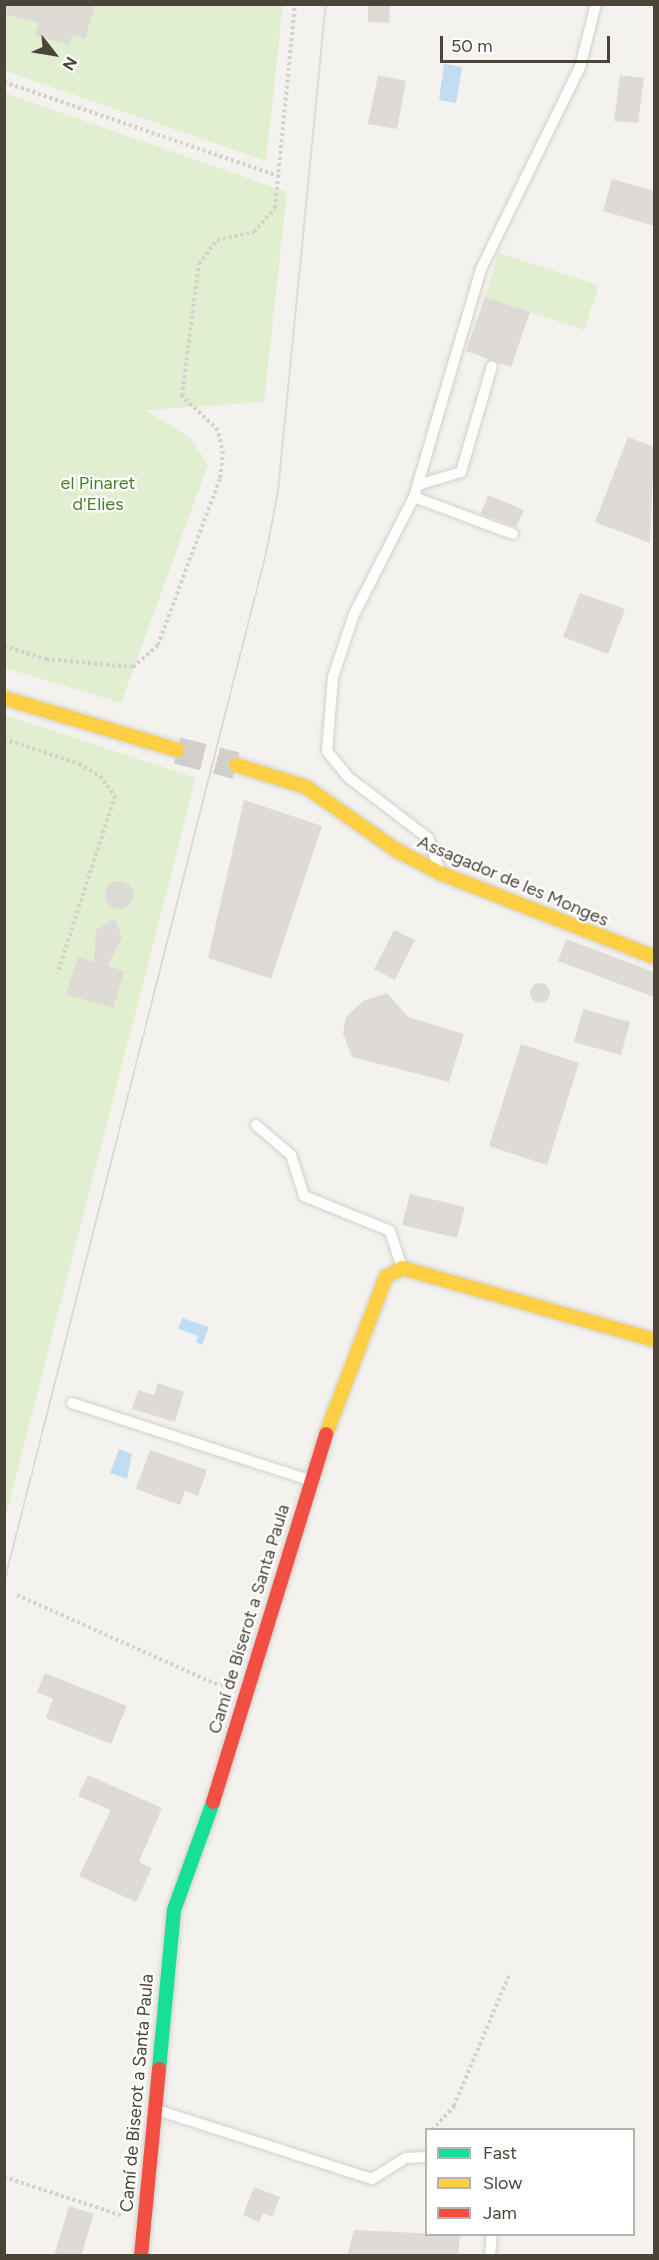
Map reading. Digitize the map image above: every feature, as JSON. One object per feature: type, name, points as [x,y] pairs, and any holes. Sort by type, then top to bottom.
[{"type":"street","points":[[4,698],[177,750]]},
{"type":"street","name":"Assagador de les Monges","points":[[236,765],[306,787],[396,850],[440,873],[654,957]]},
{"type":"street","points":[[402,1268],[654,1340]]},
{"type":"street","name":"Camí de Biserot a Santa Paula","points":[[141,2256],[174,1910],[246,1697],[309,1480],[386,1277],[402,1268]]},
{"type":"lane","points":[[440,873],[428,837],[348,777],[327,751],[333,677],[354,614],[414,497],[481,269],[580,67],[596,4]]},
{"type":"lane","points":[[418,485],[461,472],[492,366]]},
{"type":"lane","points":[[414,497],[513,534]]},
{"type":"lane","points":[[255,1125],[291,1155],[304,1196],[390,1231],[402,1268]]},
{"type":"lane","points":[[72,1403],[309,1480]]},
{"type":"lane","points":[[154,2109],[372,2179],[406,2158],[425,2157]]},
{"type":"lane","points":[[490,2256],[492,2236]]},
{"type":"path","points":[[4,646],[46,659],[133,667],[158,645],[220,478],[223,454],[218,430],[182,396],[199,264],[217,240],[265,225],[275,208],[295,4]]},
{"type":"path","points":[[4,82],[278,176]]},
{"type":"path","points":[[4,739],[79,764],[100,776],[115,796],[57,974]]},
{"type":"path","points":[[17,1595],[246,1697]]},
{"type":"path","points":[[434,2128],[454,2106],[510,1973]]},
{"type":"path","points":[[4,2177],[143,2223]]},
{"type":"green space","points":[[5,5],[283,5],[266,161],[5,71]]},
{"type":"green space","name":"el Pinaret d'Elies","points":[[5,93],[287,192],[264,402],[146,410],[191,438],[208,465],[121,703],[5,668]]},
{"type":"green space","points":[[499,253],[599,285],[584,330],[485,297]]},
{"type":"green space","points":[[5,715],[196,778],[5,1519]]},
{"type":"water","points":[[444,64],[462,67],[456,103],[439,100]]},
{"type":"water","points":[[182,1318],[209,1327],[202,1345],[196,1342],[198,1336],[178,1329]]},
{"type":"water","points":[[119,1449],[132,1454],[127,1479],[110,1473]]},
{"type":"building","points":[[4,4],[95,4],[85,39],[72,35],[69,45],[35,35],[39,23],[4,14]]},
{"type":"building","points":[[368,4],[390,4],[389,23],[368,22]]},
{"type":"building","points":[[378,75],[406,81],[397,129],[368,124]]},
{"type":"building","points":[[620,75],[644,78],[638,123],[614,121]]},
{"type":"building","points":[[612,179],[654,191],[654,226],[603,211]]},
{"type":"building","points":[[485,297],[530,312],[511,367],[466,351]]},
{"type":"building","points":[[628,437],[654,447],[650,543],[595,522]]},
{"type":"building","points":[[488,495],[524,510],[516,527],[481,514]]},
{"type":"building","points":[[580,593],[625,609],[608,654],[563,637]]},
{"type":"building","points":[[244,800],[322,826],[271,979],[208,958]]},
{"type":"building","points":[[119,881],[129,885],[133,895],[129,905],[119,909],[109,905],[105,895],[109,885]]},
{"type":"building","points":[[115,918],[122,938],[107,966],[124,971],[113,1008],[66,994],[78,957],[94,962],[96,930]]},
{"type":"building","points":[[394,930],[415,940],[395,980],[374,969]]},
{"type":"building","points":[[566,939],[654,972],[654,997],[558,961]]},
{"type":"building","points":[[536,983],[544,983],[550,989],[550,997],[544,1003],[536,1003],[530,997],[530,989]]},
{"type":"building","points":[[387,993],[408,1017],[464,1034],[449,1082],[352,1057],[343,1033],[346,1017],[363,1001]]},
{"type":"building","points":[[583,1009],[630,1022],[621,1055],[574,1042]]},
{"type":"building","points":[[521,1044],[579,1063],[547,1165],[489,1146]]},
{"type":"building","points":[[410,1194],[465,1207],[457,1238],[402,1225]]},
{"type":"building","points":[[158,1383],[184,1392],[175,1422],[132,1409],[138,1390],[154,1395]]},
{"type":"building","points":[[150,1450],[207,1470],[198,1496],[185,1491],[180,1505],[136,1489]]},
{"type":"building","points":[[45,1673],[127,1706],[111,1744],[46,1718],[53,1699],[37,1692]]},
{"type":"building","points":[[88,1775],[162,1808],[139,1862],[152,1868],[136,1902],[79,1876],[111,1810],[78,1796]]},
{"type":"building","points":[[254,2187],[280,2197],[272,2217],[263,2213],[259,2222],[243,2215]]},
{"type":"building","points":[[69,2206],[94,2214],[81,2256],[54,2256]]},
{"type":"building","points":[[354,2230],[425,2233],[425,2236],[460,2236],[458,2256],[347,2256]]},
{"type":"tunnel","points":[[177,750],[236,765]]},
{"type":"tram line","points":[[4,1583],[266,554],[278,491],[326,4]]},
{"type":"traffic: fast","points":[[159,2069],[174,1910],[213,1802]]},
{"type":"traffic: slow","points":[[4,698],[177,750]]},
{"type":"traffic: slow","points":[[236,765],[306,787],[396,850],[440,873],[654,957]]},
{"type":"traffic: slow","points":[[326,1434],[386,1277],[402,1268],[654,1340]]},
{"type":"traffic: jam","points":[[213,1802],[326,1434]]},
{"type":"traffic: jam","points":[[141,2256],[159,2069]]}]
